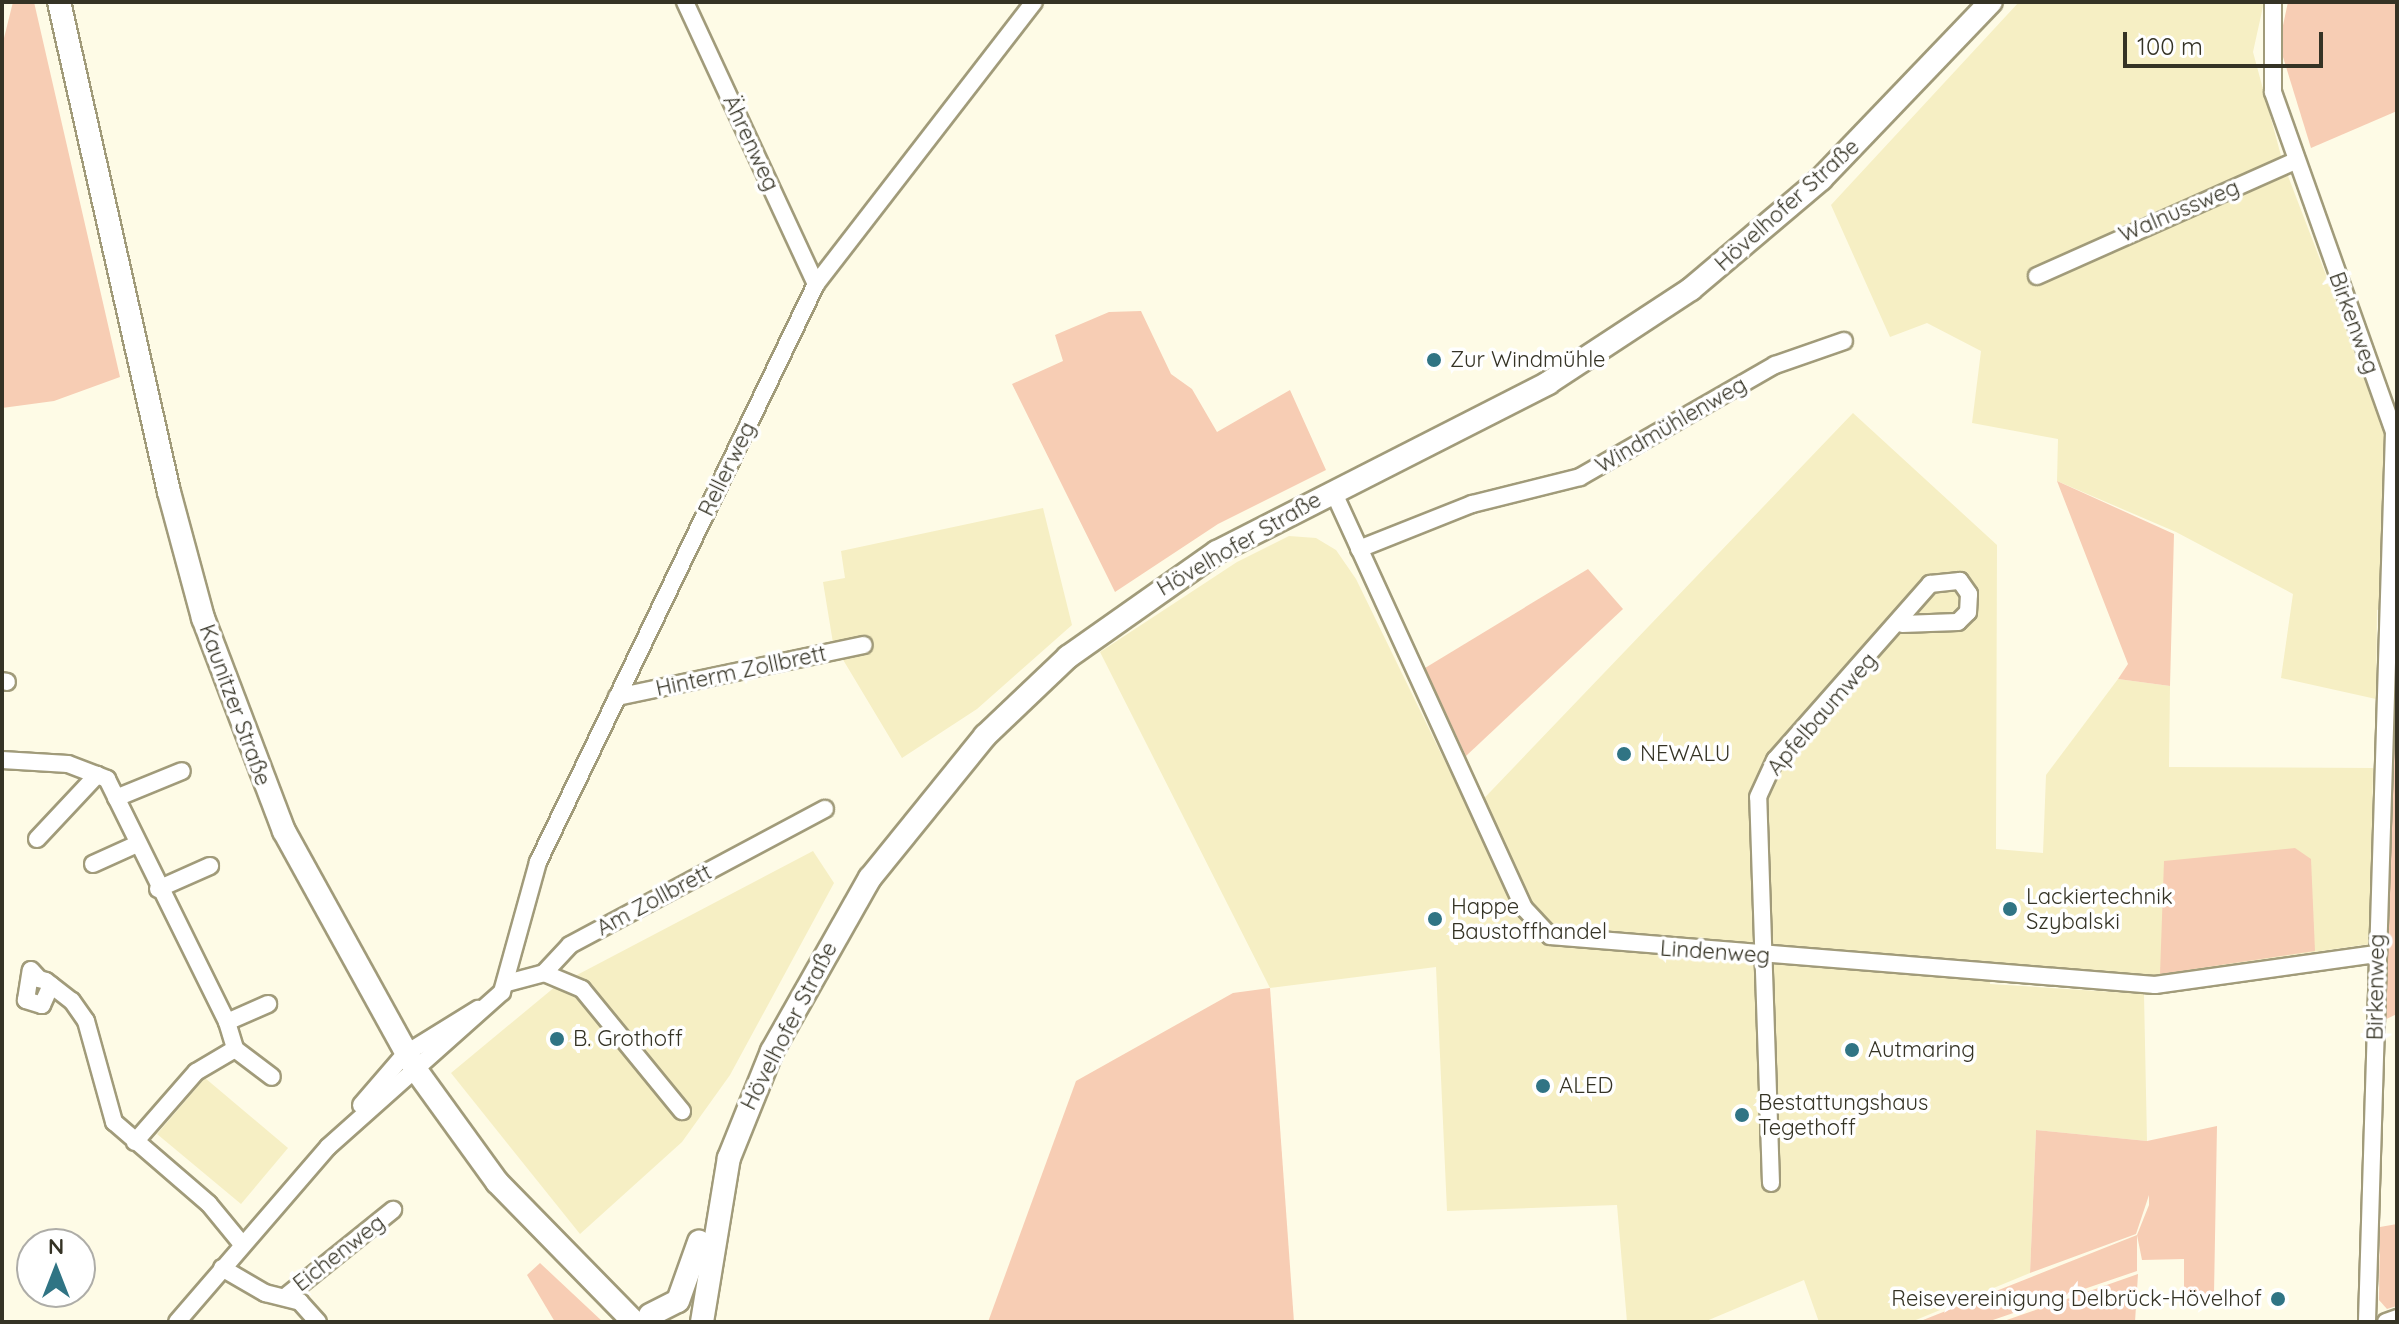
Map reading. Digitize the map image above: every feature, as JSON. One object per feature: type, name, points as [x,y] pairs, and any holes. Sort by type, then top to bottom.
[{"type":"main road","name":"Kaunitzer Straße","points":[[59,2],[203,618],[284,831],[411,1062],[497,1182],[635,1316]]},
{"type":"main road","name":"Hövelhofer Straße","points":[[702,1322],[720,1193],[742,1118],[815,967],[927,800],[1079,648],[1217,552],[1548,383],[1691,289],[1821,179],[1991,2]]},
{"type":"main road","points":[[635,1316],[684,1292],[720,1193]]},
{"type":"main road","points":[[635,1316],[673,1322]]},
{"type":"street","name":"Ährenweg","points":[[685,2],[816,284]]},
{"type":"street","name":"Rellerweg","points":[[507,983],[538,862],[816,284],[1034,2]]},
{"type":"street","name":"Birkenweg","points":[[2273,2],[2273,92],[2295,161],[2394,432],[2367,1322]]},
{"type":"street","name":"Walnussweg","points":[[2037,276],[2295,161]]},
{"type":"street","name":"Windmühlenweg","points":[[1359,549],[1472,504],[1580,477],[1775,365],[1844,341]]},
{"type":"street","name":"Lindenweg","points":[[1333,491],[1531,920],[1564,942],[2155,985],[2376,954]]},
{"type":"street","name":"Apfelbaumweg","points":[[1771,1183],[1758,797],[1765,778],[1902,624]]},
{"type":"street","name":"Hinterm Zollbrett","points":[[617,697],[864,645]]},
{"type":"street","points":[[2,760],[68,764],[97,775],[116,798],[158,889],[176,908],[227,1022],[235,1049],[272,1077]]},
{"type":"street","points":[[116,798],[182,771]]},
{"type":"street","points":[[37,839],[97,775]]},
{"type":"street","name":"Am Zollbrett","points":[[544,973],[570,945],[825,809]]},
{"type":"street","points":[[93,864],[137,844]]},
{"type":"street","points":[[158,889],[210,866]]},
{"type":"street","points":[[177,1322],[241,1243],[328,1147],[411,1062],[494,1000],[507,983],[544,973],[582,989],[682,1111]]},
{"type":"street","points":[[51,985],[86,1021],[114,1122],[209,1204],[241,1243]]},
{"type":"street","points":[[227,1022],[268,1004]]},
{"type":"street","points":[[135,1142],[196,1072],[235,1049]]},
{"type":"street","name":"Eichenweg","points":[[285,1297],[393,1210]]},
{"type":"street","points":[[222,1268],[285,1297],[318,1322]]},
{"type":"street","points":[[2386,1322],[2397,1318]]},
{"type":"shaded area","points":[[13,2],[34,2],[120,377],[54,401],[2,408],[2,46]]},
{"type":"shaded area","points":[[2019,2],[2264,2],[2253,52],[2283,163],[2382,421],[2397,426],[2397,603],[2377,610],[2376,699],[2281,678],[2293,594],[2176,532],[2057,481],[2058,439],[1972,423],[1981,351],[1927,323],[1890,337],[1831,205]]},
{"type":"shaded area","points":[[2288,2],[2397,2],[2397,111],[2311,148],[2279,44]]},
{"type":"shaded area","points":[[1141,311],[1171,374],[1192,389],[1217,432],[1290,390],[1326,470],[1218,524],[1115,592],[1012,384],[1063,361],[1055,335],[1109,312]]},
{"type":"shaded area","points":[[1853,413],[1997,545],[1996,849],[2043,853],[2046,775],[2118,679],[2170,686],[2169,767],[2373,768],[2370,944],[2140,977],[1990,965],[1990,984],[2144,994],[2147,1141],[2036,1130],[2030,1273],[1911,1322],[1819,1322],[1804,1280],[1704,1322],[1627,1322],[1617,1205],[1447,1211],[1436,967],[1270,988],[1100,652],[1237,562],[1289,536],[1316,538],[1336,550],[1356,579],[1470,813]]},
{"type":"shaded area","points":[[2057,481],[2174,534],[2170,686],[2118,679],[2128,664]]},
{"type":"shaded area","points":[[1043,508],[1072,625],[977,709],[902,758],[833,643],[823,582],[845,578],[841,551]]},
{"type":"shaded area","points":[[1588,569],[1623,609],[1466,756],[1425,668]]},
{"type":"shaded area","points":[[2397,604],[2397,1014],[2378,1023],[2388,607]]},
{"type":"shaded area","points":[[2295,848],[2311,859],[2315,951],[2160,974],[2164,861]]},
{"type":"shaded area","points":[[813,851],[834,883],[730,1075],[682,1142],[580,1234],[451,1073],[556,986]]},
{"type":"shaded area","points":[[1270,988],[1294,1322],[988,1322],[1076,1081],[1233,993]]},
{"type":"shaded area","points":[[205,1078],[288,1148],[241,1204],[157,1134]]},
{"type":"shaded area","points":[[2217,1126],[2214,1294],[2184,1295],[2184,1259],[2142,1260],[2137,1235],[2149,1205],[2149,1195],[2136,1234],[2030,1273],[2036,1130],[2147,1141]]},
{"type":"shaded area","points":[[2397,1224],[2397,1306],[2387,1309],[2379,1300],[2380,1227]]},
{"type":"shaded area","points":[[2137,1235],[2137,1271],[1987,1322],[1918,1322]]},
{"type":"shaded area","points":[[540,1263],[603,1322],[555,1322],[527,1275]]},
{"type":"shaded area","points":[[2138,1274],[2135,1322],[2001,1322]]},
{"type":"place","name":"Zur Windmühle","points":[[1434,360]]},
{"type":"place","name":"NEWALU","points":[[1624,754]]},
{"type":"place","name":"Lackiertechnik Szybalski","points":[[2010,909]]},
{"type":"place","name":"Happe Baustoffhandel","points":[[1435,919]]},
{"type":"place","name":"B. Grothoff","points":[[557,1039]]},
{"type":"place","name":"Autmaring","points":[[1852,1050]]},
{"type":"place","name":"ALED","points":[[1543,1086]]},
{"type":"place","name":"Bestattungshaus Tegethoff","points":[[1742,1115]]},
{"type":"place","name":"Reisevereinigung Delbrück-Hövelhof","points":[[2278,1299]]}]
